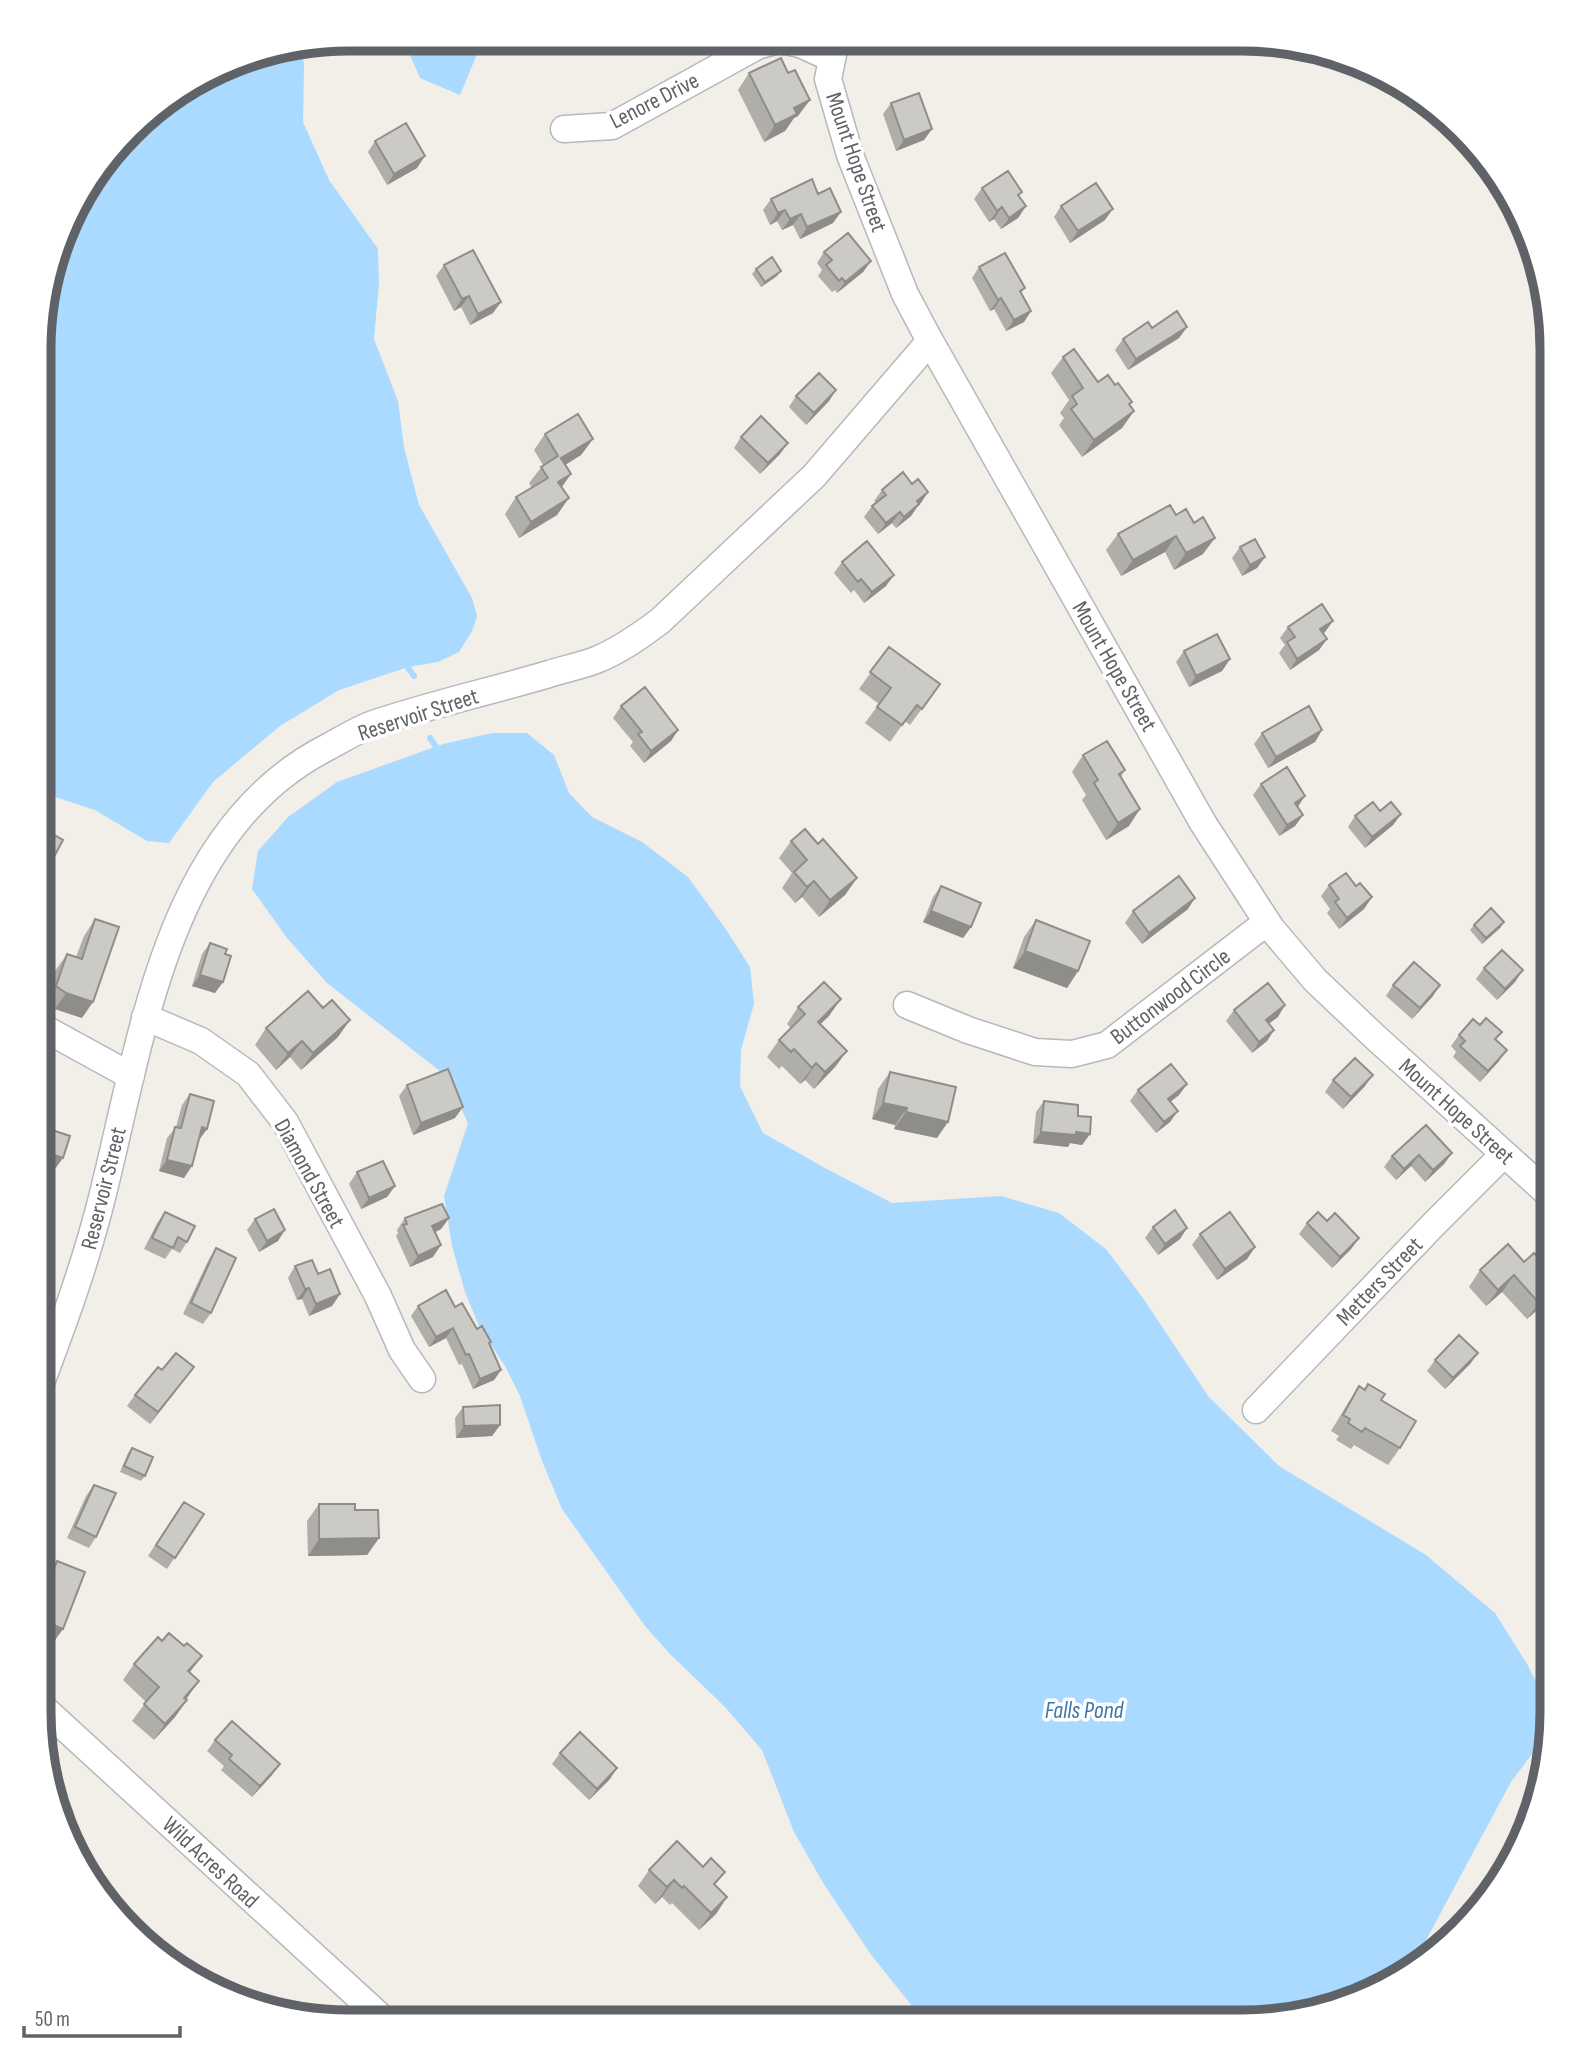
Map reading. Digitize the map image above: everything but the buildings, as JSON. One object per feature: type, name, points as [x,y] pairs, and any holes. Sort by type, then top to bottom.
[{"type":"street","name":"Lenore Drive","points":[[564,129],[612,126],[748,51]]},
{"type":"street","name":"Mount Hope Street","points":[[833,51],[828,79],[850,155],[905,294],[1203,823],[1267,922],[1315,980],[1427,1086],[1540,1186]]},
{"type":"street","name":"Reservoir Street","points":[[51,1355],[99,1212],[145,1017],[176,928],[207,863],[238,818],[270,786],[316,753],[373,724],[596,660],[636,639],[660,621],[814,475],[930,341]]},
{"type":"street","name":"Buttonwood Circle","points":[[907,1005],[968,1030],[1035,1052],[1072,1054],[1107,1045],[1267,922]]},
{"type":"street","name":"Diamond Street","points":[[145,1017],[201,1041],[248,1074],[277,1112],[296,1142],[378,1296],[402,1350],[422,1380]]},
{"type":"street","points":[[51,1032],[131,1076]]},
{"type":"street","name":"Metters Street","points":[[1256,1410],[1504,1154]]},
{"type":"street","name":"Wild Acres Road","points":[[51,1716],[373,2010]]},
{"type":"water","points":[[408,51],[478,51],[460,95],[420,78]]},
{"type":"water","points":[[302,54],[303,122],[329,180],[378,249],[379,283],[374,339],[398,401],[404,447],[419,505],[472,598],[477,616],[472,631],[459,652],[438,662],[408,667],[339,690],[280,726],[213,782],[169,843],[147,841],[95,810],[51,796],[51,329],[61,272],[81,217],[101,183],[125,152],[152,125],[183,101],[217,81],[272,61]]},
{"type":"water","name":"Falls Pond","points":[[492,733],[527,733],[554,755],[569,793],[592,817],[642,842],[688,877],[750,967],[754,1004],[741,1050],[740,1086],[763,1133],[892,1203],[1001,1196],[1059,1213],[1106,1249],[1143,1298],[1208,1396],[1279,1466],[1426,1555],[1495,1613],[1540,1689],[1539,1745],[1511,1782],[1420,1952],[1356,1988],[1281,2008],[915,2010],[872,1956],[825,1886],[794,1832],[762,1750],[725,1707],[645,1626],[562,1509],[520,1396],[505,1366],[479,1326],[465,1292],[452,1246],[444,1196],[468,1123],[445,1075],[327,983],[287,938],[252,889],[258,851],[288,817],[337,782],[443,744]]},
{"type":"waterway","points":[[403,661],[414,676]]},
{"type":"waterway","points":[[430,738],[439,751]]}]
